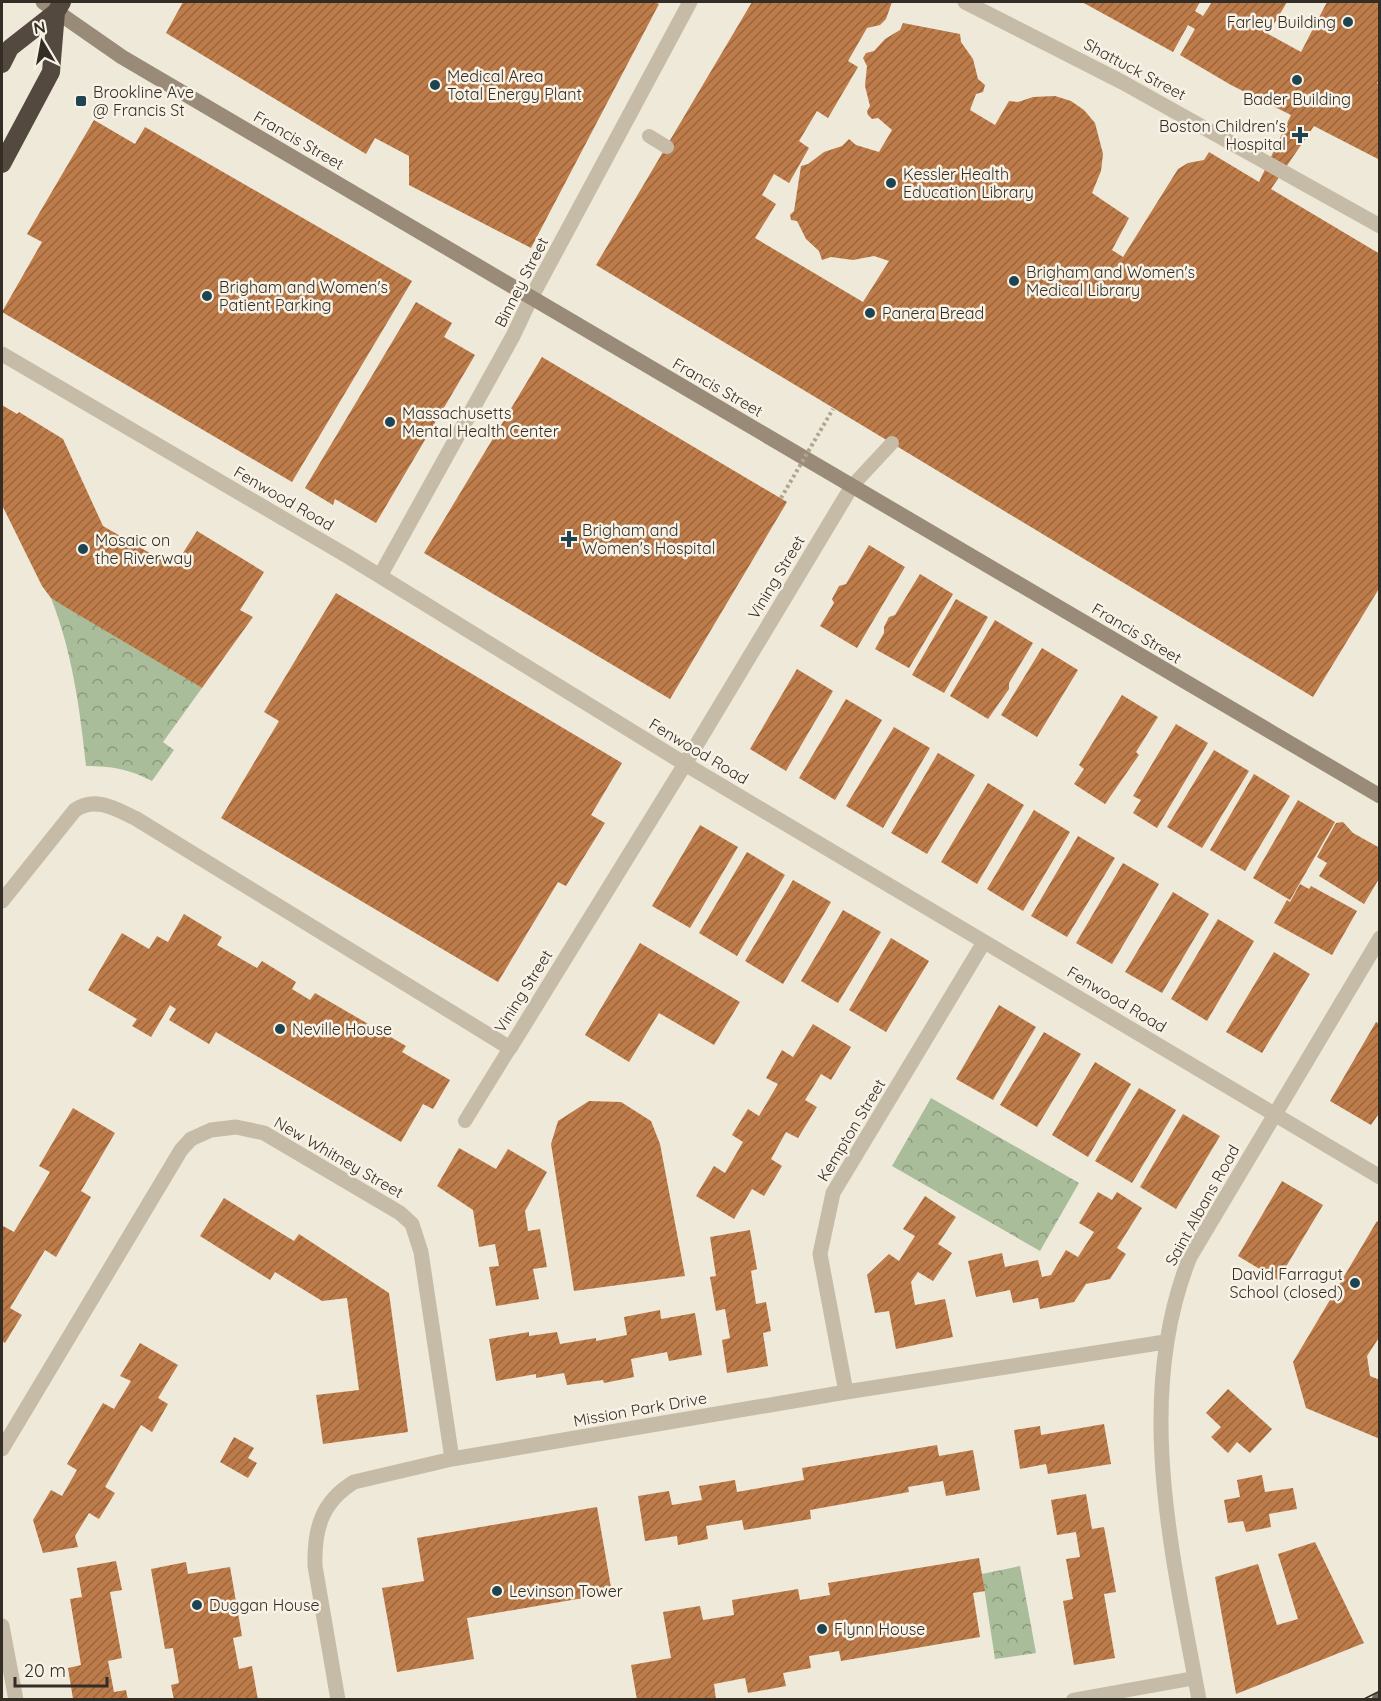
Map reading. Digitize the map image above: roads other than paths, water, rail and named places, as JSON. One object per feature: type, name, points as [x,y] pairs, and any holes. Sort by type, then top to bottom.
[{"type":"highway","points":[[2,64],[10,48],[54,5]]},
{"type":"highway","points":[[2,165],[51,72],[54,5]]},
{"type":"main road","name":"Francis Street","points":[[54,5],[122,57],[1380,796]]},
{"type":"street","name":"Binney Street","points":[[380,576],[513,336],[531,298],[690,2]]},
{"type":"street","name":"Shattuck Street","points":[[965,2],[1133,87],[1380,226]]},
{"type":"street","name":"Fenwood Road","points":[[2,354],[380,576],[685,764],[1380,1177]]},
{"type":"street","name":"Vining Street","points":[[2,900],[75,810],[86,804],[103,804],[135,818],[510,1048],[685,764],[852,486]]},
{"type":"street","name":"Saint Albans Road","points":[[1199,1700],[1166,1500],[1162,1437],[1165,1342],[1176,1294],[1190,1257],[1380,938]]},
{"type":"street","name":"Kempton Street","points":[[846,1392],[820,1254],[833,1193],[984,942]]},
{"type":"street","name":"New Whitney Street","points":[[2,1449],[181,1150],[201,1133],[236,1127],[251,1129],[274,1139],[387,1203],[412,1224],[422,1252],[452,1459]]},
{"type":"street","name":"Mission Park Drive","points":[[338,1700],[315,1566],[316,1531],[322,1513],[340,1490],[354,1482],[452,1459],[846,1392],[1165,1342]]},
{"type":"street","points":[[2,1626],[16,1700]]},
{"type":"lane","points":[[649,136],[666,147]]},
{"type":"lane","points":[[852,486],[891,443]]},
{"type":"lane","points":[[465,1121],[510,1048]]},
{"type":"lane","points":[[1072,1700],[1195,1678]]},
{"type":"tram line","points":[[1362,1700],[1380,1691]]},
{"type":"place","name":"Farley Building","points":[[1348,22]]},
{"type":"place","name":"Bader Building","points":[[1297,80]]},
{"type":"place","name":"Medical Area Total Energy Plant","points":[[435,85]]},
{"type":"place","name":"Brookline Ave @ Francis St","points":[[81,101]]},
{"type":"place","name":"Boston Children's Hospital","points":[[1300,135]]},
{"type":"place","name":"Kessler Health Education Library","points":[[891,183]]},
{"type":"place","name":"Brigham and Women's Medical Library","points":[[1014,281]]},
{"type":"place","name":"Brigham and Women's Patient Parking","points":[[207,296]]},
{"type":"place","name":"Panera Bread","points":[[870,313]]},
{"type":"place","name":"Massachusetts Mental Health Center","points":[[390,422]]},
{"type":"place","name":"Brigham and Women's Hospital","points":[[569,539]]},
{"type":"place","name":"Mosaic on the Riverway","points":[[83,549]]},
{"type":"place","name":"Neville House","points":[[280,1029]]},
{"type":"place","name":"David Farragut School (closed)","points":[[1355,1283]]},
{"type":"place","name":"Levinson Tower","points":[[497,1591]]},
{"type":"place","name":"Duggan House","points":[[197,1605]]},
{"type":"place","name":"Flynn House","points":[[822,1629]]}]
